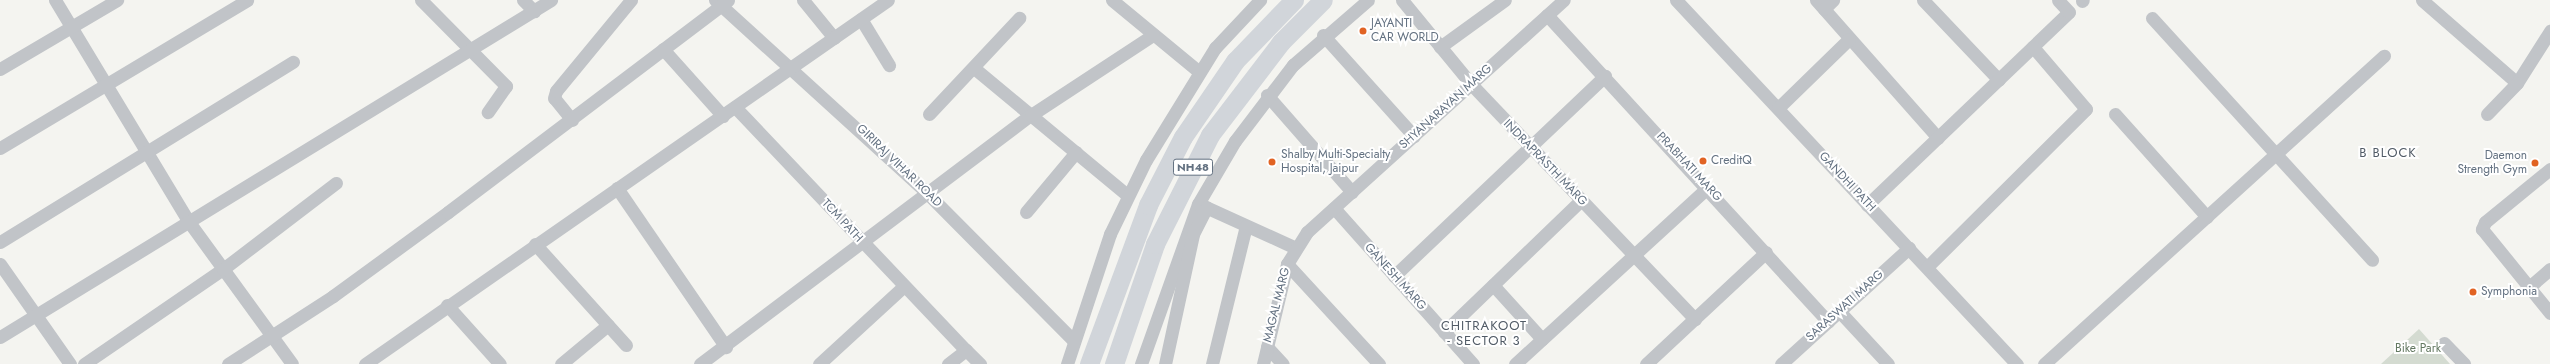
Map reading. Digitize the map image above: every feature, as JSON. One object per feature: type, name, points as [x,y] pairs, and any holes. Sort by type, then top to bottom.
[{"type":"highway","name":"NH48","points":[[1089,364],[1148,205],[1182,137],[1235,61],[1294,0]]},
{"type":"highway","name":"NH48","points":[[1114,364],[1155,244],[1210,135],[1281,42],[1323,0]]},
{"type":"street","points":[[55,0],[189,222],[292,364]]},
{"type":"street","points":[[0,69],[72,29],[117,0]]},
{"type":"street","points":[[0,148],[247,0]]},
{"type":"street","points":[[421,0],[506,86],[488,112]]},
{"type":"street","points":[[523,0],[534,11]]},
{"type":"street","points":[[0,337],[551,0]]},
{"type":"street","points":[[572,120],[554,98],[556,91],[631,0]]},
{"type":"street","points":[[803,0],[834,38]]},
{"type":"street","points":[[365,364],[448,304],[723,116],[888,0]]},
{"type":"street","points":[[1112,0],[1198,72]]},
{"type":"street","points":[[1067,364],[1127,195],[1198,72],[1260,0]]},
{"type":"street","points":[[1141,364],[1203,205],[1267,95],[1323,35],[1368,0]]},
{"type":"street","name":"INDRAPRASTH MARG","points":[[1402,0],[1471,84],[1695,319]]},
{"type":"street","points":[[1440,47],[1505,0]]},
{"type":"street","name":"SHYANARAYAN MARG","points":[[1294,247],[1334,208],[1564,0]]},
{"type":"street","name":"GANDHI PATH","points":[[1676,0],[2017,364]]},
{"type":"street","points":[[1867,204],[2069,12],[2058,0]]},
{"type":"street","points":[[2422,0],[2516,83]]},
{"type":"street","points":[[1927,1],[1999,80]]},
{"type":"street","points":[[228,364],[333,296],[572,120],[721,2]]},
{"type":"street","name":"GIRIRAJ VIHAR ROAD","points":[[721,2],[927,193],[1074,341]]},
{"type":"street","points":[[1824,3],[1849,40],[1938,138]]},
{"type":"street","name":"PRABHATI MARG","points":[[1547,15],[1605,76],[1828,322]]},
{"type":"street","points":[[929,114],[974,68],[1019,18]]},
{"type":"street","points":[[2152,18],[2372,260]]},
{"type":"street","points":[[861,19],[889,65]]},
{"type":"street","points":[[2488,114],[2516,83],[2550,31]]},
{"type":"street","points":[[700,364],[726,347],[860,240],[927,193],[1031,115],[1153,35]]},
{"type":"street","points":[[1323,35],[1414,136]]},
{"type":"street","points":[[1778,108],[1849,40]]},
{"type":"street","points":[[1927,267],[2086,109],[2033,47]]},
{"type":"street","points":[[663,49],[723,116]]},
{"type":"street","points":[[2044,364],[2276,156],[2384,56]]},
{"type":"street","points":[[0,242],[293,62]]},
{"type":"street","points":[[974,68],[1127,195]]},
{"type":"street","points":[[1394,276],[1605,76]]},
{"type":"street","points":[[1267,95],[1352,192]]},
{"type":"street","name":"TCM PATH","points":[[735,107],[860,240],[980,364]]},
{"type":"street","points":[[2115,114],[2207,217]]},
{"type":"street","points":[[1026,212],[1076,152]]},
{"type":"street","points":[[2550,169],[2485,222],[2482,229],[2528,288],[2550,313]]},
{"type":"street","points":[[84,364],[223,269],[336,183]]},
{"type":"street","points":[[617,188],[726,347]]},
{"type":"street","points":[[1515,364],[1707,188]]},
{"type":"street","points":[[1444,332],[1581,200]]},
{"type":"street","points":[[1203,205],[1294,247]]},
{"type":"street","points":[[1165,364],[1193,234],[1203,205]]},
{"type":"street","name":"GANESH MARG","points":[[1334,208],[1473,364]]},
{"type":"street","points":[[1212,364],[1246,226]]},
{"type":"street","points":[[535,244],[626,345]]},
{"type":"street","name":"MAGAL MARG","points":[[1263,364],[1287,264],[1294,247]]},
{"type":"street","name":"SARASWATI MARG","points":[[1781,364],[1909,248]]},
{"type":"street","points":[[1646,364],[1766,252]]},
{"type":"street","points":[[0,264],[70,364]]},
{"type":"street","points":[[1287,264],[1378,364]]},
{"type":"street","points":[[2528,288],[2550,269]]},
{"type":"street","points":[[1493,285],[1542,339]]},
{"type":"street","points":[[819,364],[904,286]]},
{"type":"street","points":[[448,304],[500,364]]},
{"type":"street","points":[[1839,311],[1888,364]]},
{"type":"street","points":[[561,364],[608,325]]},
{"type":"street","points":[[2444,343],[2464,364]]},
{"type":"street","points":[[1267,347],[1282,364]]},
{"type":"street","points":[[948,364],[966,350]]},
{"type":"green space","name":"Bike Park","points":[[2419,329],[2450,364],[2381,364]]},
{"type":"place","name":"JAYANTI CAR WORLD","points":[[1363,31]]},
{"type":"place","name":"CreditQ","points":[[1703,161]]},
{"type":"place","name":"Shalby Multi-Specialty Hospital, Jaipur","points":[[1272,162]]},
{"type":"place","name":"Daemon Strength Gym","points":[[2535,163]]},
{"type":"place","name":"Symphonia","points":[[2473,292]]},
{"type":"district","name":"B BLOCK","points":[[2388,153]]},
{"type":"district","name":"CHITRAKOOT - SECTOR 3","points":[[1484,334]]}]
